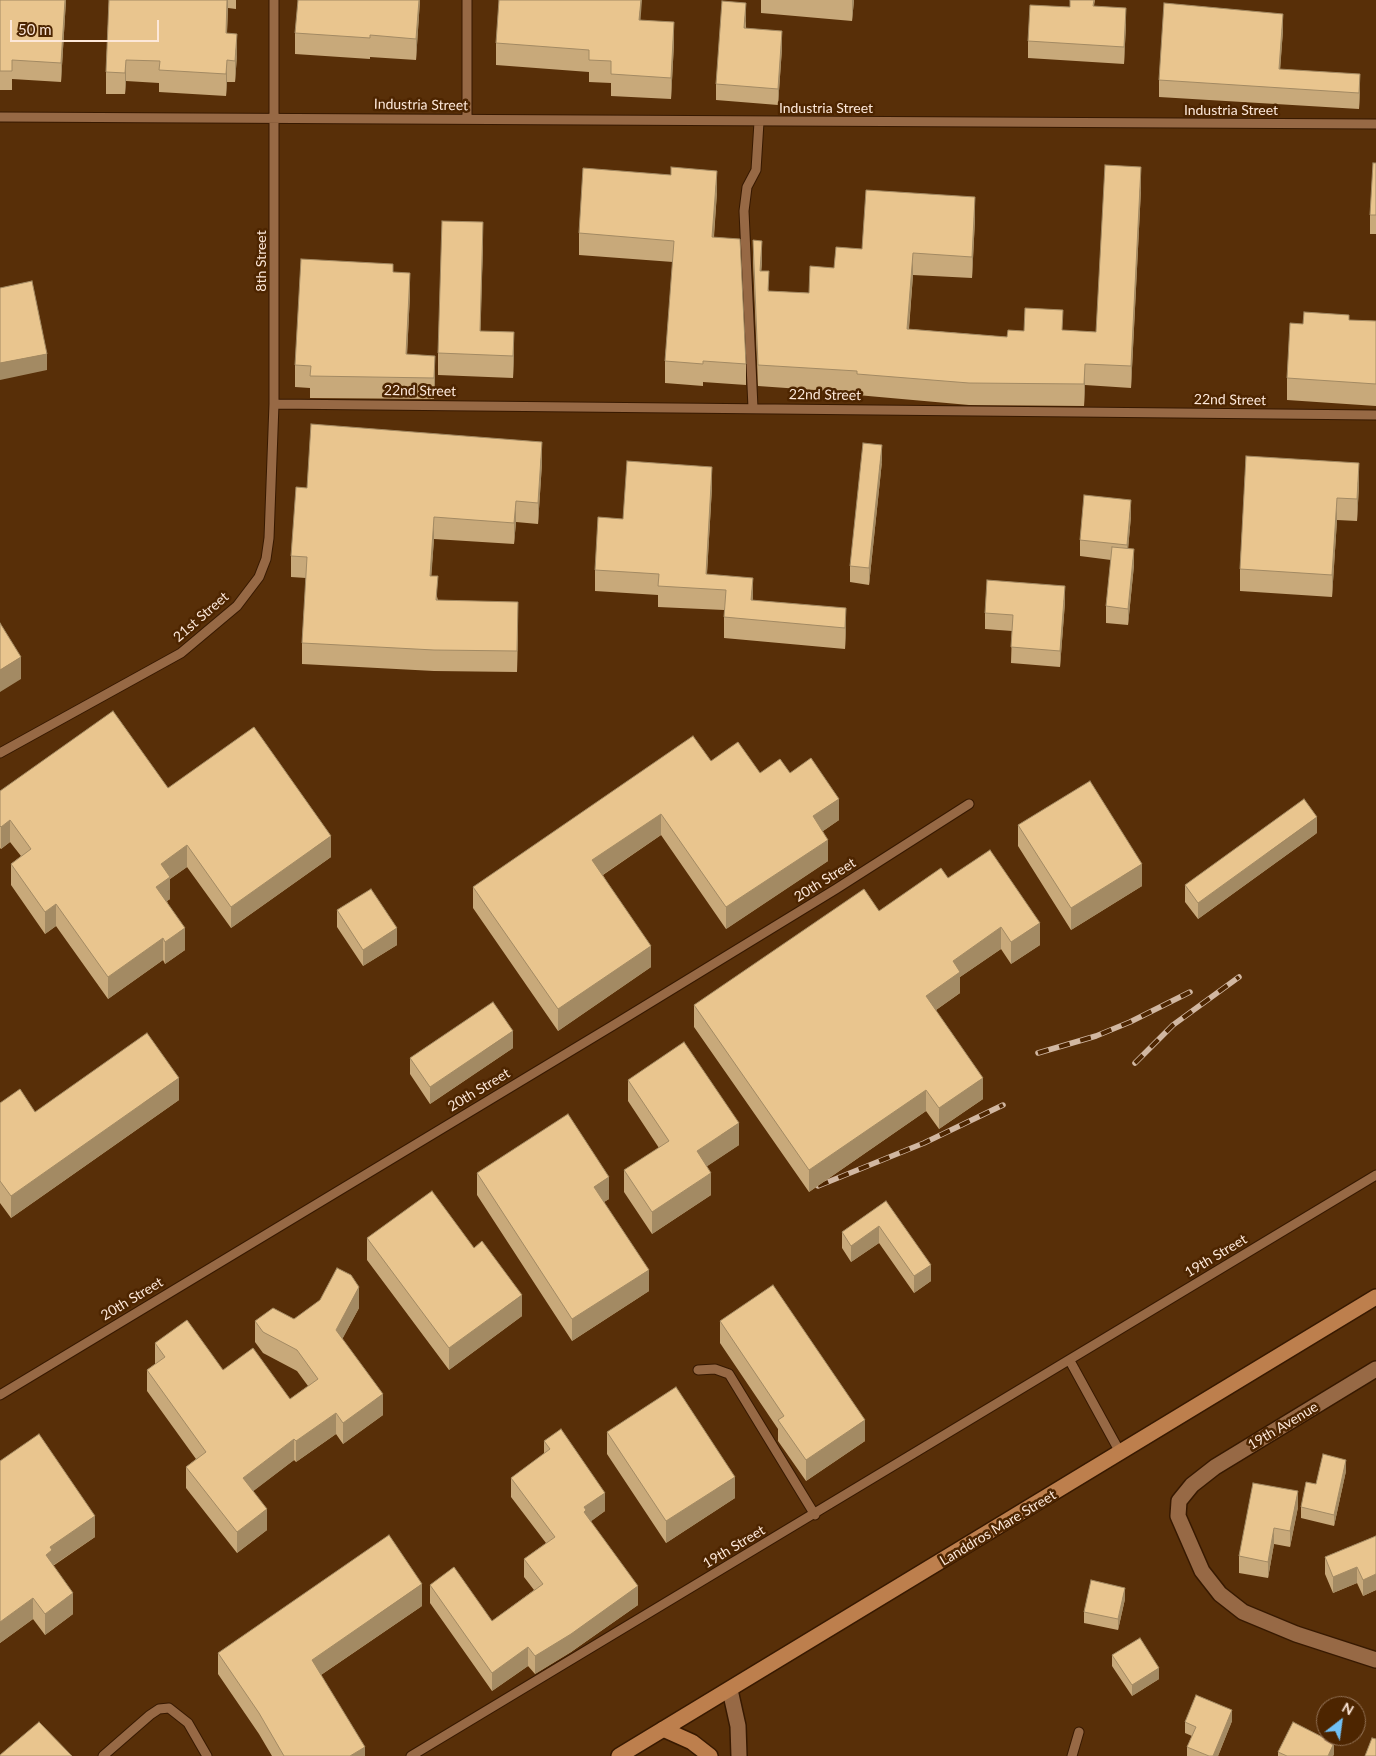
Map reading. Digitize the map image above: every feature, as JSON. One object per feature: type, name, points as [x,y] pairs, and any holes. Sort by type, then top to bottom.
[{"type":"main road","name":"Landdros Mare Street","points":[[619,1756],[1121,1454],[1376,1297]]},
{"type":"main road","points":[[663,1729],[692,1742],[710,1756]]},
{"type":"street","name":"19th Avenue","points":[[1376,1370],[1215,1467],[1192,1485],[1179,1501],[1178,1516],[1202,1571],[1220,1594],[1243,1612],[1266,1622],[1376,1660]]},
{"type":"street","points":[[730,1690],[738,1726],[739,1756]]},
{"type":"lane","name":"8th Street","points":[[274,0],[276,117],[274,404]]},
{"type":"lane","points":[[466,0],[467,119]]},
{"type":"lane","name":"Industria Street","points":[[0,117],[1376,124]]},
{"type":"lane","points":[[753,408],[744,211],[747,187],[756,170],[759,122]]},
{"type":"lane","name":"22nd Street","points":[[274,404],[1376,415]]},
{"type":"lane","name":"21st Street","points":[[0,753],[181,653],[237,606],[259,577],[266,559],[270,538],[274,404]]},
{"type":"lane","name":"20th Street","points":[[0,1395],[621,1021],[828,894],[969,804]]},
{"type":"lane","name":"19th Street","points":[[411,1756],[815,1515],[1376,1175]]},
{"type":"lane","points":[[1070,1361],[1121,1454]]},
{"type":"lane","points":[[698,1370],[715,1369],[729,1374],[815,1515]]},
{"type":"lane","points":[[103,1756],[159,1708],[170,1708],[188,1723],[207,1756]]},
{"type":"lane","points":[[1072,1756],[1079,1732]]},
{"type":"building","points":[[0,0],[65,0],[61,63],[12,60],[12,71],[0,71]]},
{"type":"building","points":[[109,0],[227,0],[226,33],[237,34],[235,61],[227,60],[226,74],[159,70],[160,61],[126,60],[125,73],[106,72]]},
{"type":"building","points":[[298,0],[419,0],[416,39],[370,35],[370,38],[295,33]]},
{"type":"building","points":[[499,0],[641,0],[639,20],[674,22],[671,78],[611,74],[611,61],[589,60],[589,50],[496,43]]},
{"type":"building","points":[[1070,0],[1094,0],[1093,6],[1126,8],[1124,47],[1028,41],[1030,5],[1070,7]]},
{"type":"building","points":[[722,1],[746,3],[744,28],[782,31],[778,89],[716,84]]},
{"type":"building","points":[[1164,3],[1283,14],[1279,69],[1360,74],[1359,93],[1159,80]]},
{"type":"building","points":[[1373,163],[1376,163],[1376,215],[1370,215]]},
{"type":"building","points":[[1105,165],[1141,167],[1131,366],[1085,364],[1084,384],[969,383],[857,374],[857,371],[758,365],[753,240],[762,241],[760,271],[769,271],[768,291],[809,293],[810,266],[834,268],[836,247],[862,249],[866,190],[975,197],[972,257],[913,253],[907,329],[1007,337],[1008,330],[1024,331],[1025,308],[1063,310],[1062,330],[1096,332]]},
{"type":"building","points":[[671,167],[717,171],[712,237],[740,239],[746,364],[703,361],[703,364],[665,361],[674,241],[579,233],[583,168],[671,175]]},
{"type":"building","points":[[442,221],[483,222],[480,331],[514,332],[513,356],[438,353]]},
{"type":"building","points":[[301,259],[393,264],[393,272],[410,273],[406,354],[435,356],[434,378],[310,376],[311,366],[295,365]]},
{"type":"building","points":[[32,281],[47,354],[0,363],[0,288]]},
{"type":"building","points":[[1304,312],[1349,315],[1349,320],[1376,321],[1376,384],[1287,378],[1290,323],[1303,324]]},
{"type":"building","points":[[311,424],[542,442],[538,503],[516,501],[514,523],[434,517],[430,576],[438,576],[436,600],[518,602],[517,651],[434,650],[302,643],[307,557],[291,556],[296,487],[307,488]]},
{"type":"building","points":[[863,443],[882,445],[869,568],[850,566]]},
{"type":"building","points":[[1246,456],[1359,463],[1357,499],[1337,498],[1332,575],[1240,569]]},
{"type":"building","points":[[627,461],[712,467],[706,574],[753,578],[751,600],[846,608],[845,628],[724,617],[726,590],[658,586],[659,574],[595,570],[598,517],[623,519]]},
{"type":"building","points":[[1084,495],[1131,500],[1127,545],[1080,540]]},
{"type":"building","points":[[1112,547],[1134,549],[1128,609],[1106,606]]},
{"type":"building","points":[[987,580],[1065,586],[1060,651],[1011,647],[1013,615],[985,613]]},
{"type":"building","points":[[0,623],[21,657],[0,670]]},
{"type":"building","points":[[113,711],[168,788],[254,727],[331,836],[231,907],[187,845],[161,864],[170,877],[156,887],[185,928],[165,942],[163,938],[108,977],[56,904],[45,912],[11,864],[31,849],[10,820],[0,826],[0,791]]},
{"type":"building","points":[[693,736],[711,761],[738,742],[760,773],[780,759],[790,773],[811,758],[839,799],[813,816],[828,840],[726,907],[661,814],[592,860],[651,946],[558,1009],[473,887]]},
{"type":"building","points":[[1090,781],[1142,864],[1071,908],[1018,825]]},
{"type":"building","points":[[1304,799],[1317,817],[1198,903],[1185,885]]},
{"type":"building","points":[[990,850],[1040,923],[1011,942],[1001,927],[953,961],[960,972],[926,996],[983,1078],[939,1108],[926,1090],[809,1170],[694,1005],[864,889],[879,911],[941,868],[948,878]]},
{"type":"building","points":[[371,889],[397,928],[363,950],[337,910]]},
{"type":"building","points":[[493,1002],[513,1031],[430,1087],[410,1058]]},
{"type":"building","points":[[147,1033],[179,1078],[11,1196],[0,1181],[0,1103],[20,1089],[35,1112]]},
{"type":"building","points":[[684,1042],[739,1123],[697,1151],[711,1173],[652,1212],[624,1170],[669,1141],[628,1080]]},
{"type":"building","points":[[568,1114],[609,1177],[594,1187],[649,1270],[572,1319],[477,1173]]},
{"type":"building","points":[[432,1191],[474,1248],[482,1241],[522,1295],[449,1348],[367,1238]]},
{"type":"building","points":[[886,1201],[931,1265],[914,1276],[879,1226],[851,1246],[842,1232]]},
{"type":"building","points":[[337,1268],[351,1275],[359,1287],[336,1330],[383,1394],[343,1423],[336,1413],[296,1441],[294,1439],[243,1478],[267,1509],[237,1532],[186,1467],[206,1452],[147,1370],[165,1357],[155,1343],[187,1320],[223,1370],[253,1348],[290,1399],[318,1379],[297,1350],[263,1332],[255,1321],[273,1308],[294,1319],[320,1300]]},
{"type":"building","points":[[773,1285],[865,1420],[806,1460],[778,1420],[784,1416],[720,1321]]},
{"type":"building","points":[[676,1387],[735,1477],[666,1521],[607,1432]]},
{"type":"building","points":[[561,1429],[605,1493],[584,1507],[586,1510],[584,1512],[638,1586],[571,1634],[535,1656],[528,1647],[492,1673],[430,1585],[454,1567],[492,1621],[543,1584],[524,1559],[555,1537],[511,1478],[550,1449],[544,1441]]},
{"type":"building","points":[[39,1434],[95,1516],[50,1547],[52,1550],[46,1555],[73,1593],[45,1614],[33,1598],[0,1622],[0,1461]]},
{"type":"building","points":[[1323,1454],[1346,1460],[1334,1515],[1301,1507],[1306,1482],[1316,1484]]},
{"type":"building","points":[[1253,1483],[1298,1491],[1290,1531],[1274,1528],[1268,1562],[1239,1556]]},
{"type":"building","points":[[389,1535],[422,1584],[312,1660],[365,1747],[350,1756],[284,1756],[259,1713],[218,1653]]},
{"type":"building","points":[[1376,1536],[1376,1574],[1363,1580],[1357,1567],[1333,1577],[1325,1557]]},
{"type":"building","points":[[1091,1580],[1125,1588],[1118,1619],[1084,1612]]},
{"type":"building","points":[[1140,1638],[1159,1668],[1132,1685],[1112,1655]]},
{"type":"building","points":[[1196,1695],[1232,1710],[1213,1756],[1187,1747],[1196,1727],[1185,1722]]},
{"type":"building","points":[[39,1722],[72,1756],[0,1756],[0,1755]]},
{"type":"building","points":[[1293,1722],[1316,1734],[1316,1746],[1333,1746],[1328,1756],[1287,1756],[1278,1752]]},
{"type":"building","points":[[1372,1738],[1376,1739],[1376,1756],[1365,1756]]},
{"type":"railway","points":[[1135,1063],[1173,1025],[1239,977]]},
{"type":"railway","points":[[1038,1053],[1096,1036],[1130,1022],[1190,992]]},
{"type":"railway","points":[[818,1186],[924,1143],[1003,1105]]}]
